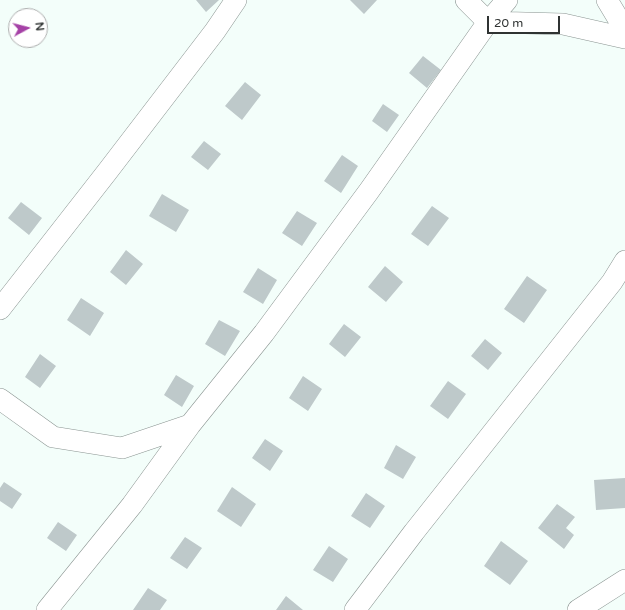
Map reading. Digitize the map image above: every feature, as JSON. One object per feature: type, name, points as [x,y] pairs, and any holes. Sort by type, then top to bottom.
[{"type":"street","points":[[0,308],[107,172],[215,31],[236,0]]},
{"type":"street","points":[[466,0],[488,22],[563,24],[625,38]]},
{"type":"street","points":[[47,610],[132,505],[190,425],[264,333],[369,191],[488,22],[508,0]]},
{"type":"street","points":[[607,0],[625,30]]},
{"type":"street","points":[[355,610],[414,532],[612,282],[625,261]]},
{"type":"street","points":[[0,399],[53,437],[122,448],[190,425]]},
{"type":"street","points":[[578,610],[625,580]]},
{"type":"building","points":[[196,0],[219,0],[206,12]]},
{"type":"building","points":[[350,0],[377,0],[364,14]]},
{"type":"building","points":[[423,56],[441,70],[427,88],[409,73]]},
{"type":"building","points":[[245,82],[261,95],[242,120],[225,106]]},
{"type":"building","points":[[383,104],[399,115],[387,132],[372,121]]},
{"type":"building","points":[[204,141],[221,154],[208,170],[191,157]]},
{"type":"building","points":[[342,155],[358,166],[341,193],[324,181]]},
{"type":"building","points":[[162,194],[189,210],[176,232],[149,216]]},
{"type":"building","points":[[21,202],[42,218],[29,235],[8,218]]},
{"type":"building","points":[[432,206],[449,218],[428,246],[411,234]]},
{"type":"building","points":[[297,211],[317,223],[302,246],[282,233]]},
{"type":"building","points":[[126,250],[143,264],[126,285],[110,272]]},
{"type":"building","points":[[385,266],[403,282],[386,302],[368,287]]},
{"type":"building","points":[[258,268],[277,280],[263,304],[243,292]]},
{"type":"building","points":[[527,276],[547,290],[524,323],[504,309]]},
{"type":"building","points":[[81,298],[104,313],[90,336],[67,320]]},
{"type":"building","points":[[219,320],[240,331],[225,356],[205,344]]},
{"type":"building","points":[[344,324],[361,337],[345,357],[329,344]]},
{"type":"building","points":[[485,339],[502,353],[488,370],[471,356]]},
{"type":"building","points":[[40,354],[56,366],[40,388],[25,377]]},
{"type":"building","points":[[176,375],[194,386],[182,407],[164,395]]},
{"type":"building","points":[[303,376],[322,389],[308,411],[289,398]]},
{"type":"building","points":[[448,381],[466,394],[448,419],[430,406]]},
{"type":"building","points":[[265,439],[283,451],[270,471],[252,458]]},
{"type":"building","points":[[396,445],[416,457],[403,479],[384,468]]},
{"type":"building","points":[[625,478],[625,508],[596,510],[594,480]]},
{"type":"building","points":[[4,482],[22,494],[12,509],[0,501],[0,488]]},
{"type":"building","points":[[232,487],[256,504],[241,527],[217,511]]},
{"type":"building","points":[[366,493],[385,506],[370,528],[351,516]]},
{"type":"building","points":[[557,504],[575,517],[566,528],[574,535],[564,549],[538,528]]},
{"type":"building","points":[[58,522],[77,535],[66,551],[47,538]]},
{"type":"building","points":[[185,537],[202,548],[187,569],[170,558]]},
{"type":"building","points":[[501,541],[528,561],[510,585],[484,566]]},
{"type":"building","points":[[329,546],[348,559],[333,582],[313,570]]},
{"type":"building","points":[[148,588],[167,600],[160,610],[133,610]]},
{"type":"building","points":[[286,596],[303,610],[276,610]]}]
